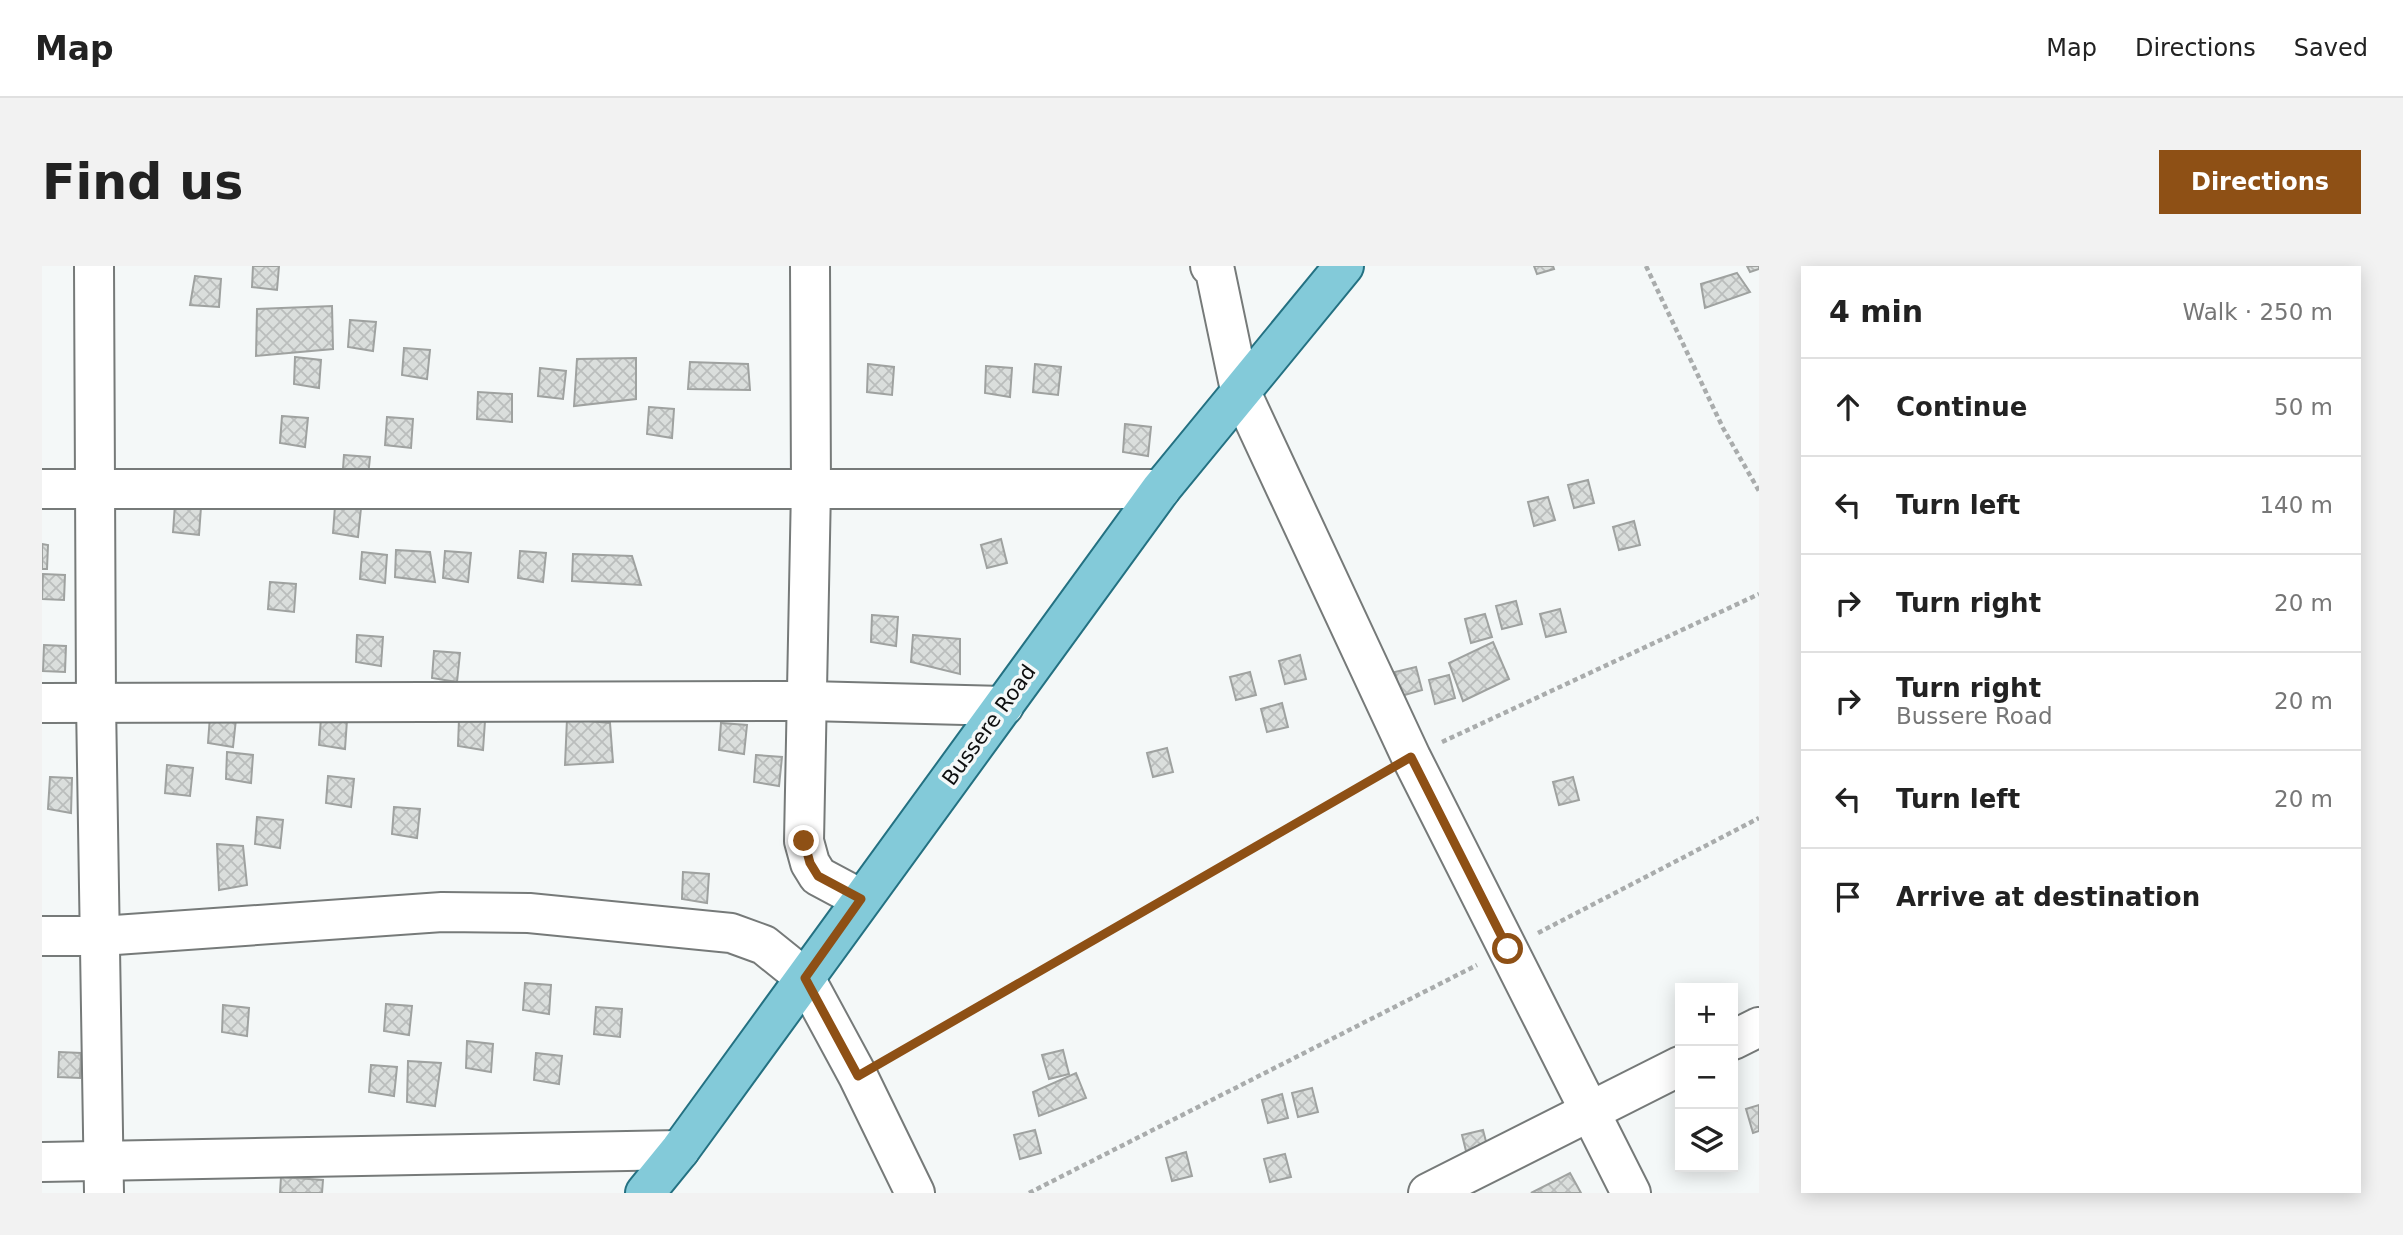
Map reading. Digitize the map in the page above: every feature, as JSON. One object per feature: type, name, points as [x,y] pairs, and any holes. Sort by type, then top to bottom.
[{"type":"main road","name":"Bussere Road","points":[[645,1193],[680,1150],[1161,489],[1344,266]]},
{"type":"street","points":[[94,266],[96,703],[104,1178]]},
{"type":"street","points":[[810,266],[811,488],[804,841],[810,863],[818,876],[861,899]]},
{"type":"street","points":[[1212,266],[1240,390],[1411,757],[1631,1193]]},
{"type":"street","points":[[42,489],[1161,489]]},
{"type":"street","points":[[42,703],[808,701],[1004,706]]},
{"type":"street","points":[[42,936],[101,936],[442,912],[529,913],[731,933],[764,945],[805,978],[858,1076],[915,1193]]},
{"type":"street","points":[[1738,1038],[1759,1027]]},
{"type":"street","points":[[1428,1193],[1675,1068]]},
{"type":"street","points":[[42,1162],[104,1178],[680,1150]]},
{"type":"path","points":[[1646,266],[1723,428],[1759,491]]},
{"type":"path","points":[[858,1076],[1411,757],[1759,594]]},
{"type":"path","points":[[1029,1193],[1759,818]]},
{"type":"building","points":[[253,266],[279,266],[277,290],[252,287]]},
{"type":"building","points":[[1534,266],[1553,266],[1554,269],[1537,274]]},
{"type":"building","points":[[1747,266],[1759,266],[1759,269],[1750,272]]},
{"type":"building","points":[[1737,273],[1750,292],[1705,308],[1701,284]]},
{"type":"building","points":[[195,276],[221,279],[219,307],[190,305]]},
{"type":"building","points":[[332,306],[333,349],[256,356],[257,309]]},
{"type":"building","points":[[350,320],[376,322],[373,351],[348,347]]},
{"type":"building","points":[[404,348],[430,350],[427,379],[402,375]]},
{"type":"building","points":[[295,357],[321,360],[319,388],[294,384]]},
{"type":"building","points":[[636,358],[636,399],[574,406],[577,359]]},
{"type":"building","points":[[690,362],[748,364],[750,390],[688,389]]},
{"type":"building","points":[[868,364],[894,367],[892,395],[867,392]]},
{"type":"building","points":[[1035,364],[1061,367],[1058,395],[1033,392]]},
{"type":"building","points":[[986,366],[1012,368],[1010,397],[985,393]]},
{"type":"building","points":[[540,368],[566,371],[563,399],[538,396]]},
{"type":"building","points":[[478,392],[512,394],[512,422],[477,419]]},
{"type":"building","points":[[649,407],[674,409],[672,438],[647,434]]},
{"type":"building","points":[[282,416],[308,418],[305,447],[280,443]]},
{"type":"building","points":[[387,417],[413,419],[411,448],[385,445]]},
{"type":"building","points":[[1125,424],[1151,427],[1148,456],[1123,452]]},
{"type":"building","points":[[344,455],[370,457],[367,486],[342,482]]},
{"type":"building","points":[[1588,480],[1594,503],[1574,508],[1568,485]]},
{"type":"building","points":[[1548,497],[1555,520],[1534,526],[1528,502]]},
{"type":"building","points":[[175,504],[201,507],[199,535],[173,532]]},
{"type":"building","points":[[335,506],[361,508],[358,537],[333,533]]},
{"type":"building","points":[[1634,521],[1640,545],[1619,550],[1613,527]]},
{"type":"building","points":[[1001,539],[1007,563],[987,568],[981,545]]},
{"type":"building","points":[[42,544],[48,545],[47,569],[42,569]]},
{"type":"building","points":[[396,550],[430,552],[435,582],[395,577]]},
{"type":"building","points":[[445,551],[471,553],[468,582],[443,578]]},
{"type":"building","points":[[520,551],[546,553],[543,582],[518,578]]},
{"type":"building","points":[[362,552],[387,555],[385,583],[360,579]]},
{"type":"building","points":[[573,554],[632,556],[641,585],[572,581]]},
{"type":"building","points":[[43,574],[65,575],[64,600],[42,599]]},
{"type":"building","points":[[270,582],[296,584],[294,612],[268,609]]},
{"type":"building","points":[[1516,601],[1522,624],[1502,629],[1496,606]]},
{"type":"building","points":[[1560,609],[1566,632],[1546,637],[1540,614]]},
{"type":"building","points":[[1485,614],[1492,637],[1471,643],[1465,619]]},
{"type":"building","points":[[872,615],[898,617],[896,646],[871,642]]},
{"type":"building","points":[[357,635],[383,637],[381,666],[356,662]]},
{"type":"building","points":[[913,635],[960,639],[960,674],[911,662]]},
{"type":"building","points":[[1493,642],[1509,679],[1463,701],[1449,663]]},
{"type":"building","points":[[44,645],[66,646],[65,672],[43,671]]},
{"type":"building","points":[[434,651],[460,653],[457,682],[432,678]]},
{"type":"building","points":[[1300,655],[1306,679],[1285,684],[1279,661]]},
{"type":"building","points":[[1416,667],[1422,690],[1401,696],[1395,672]]},
{"type":"building","points":[[1250,672],[1256,695],[1236,700],[1230,677]]},
{"type":"building","points":[[1449,675],[1455,698],[1435,704],[1429,680]]},
{"type":"building","points":[[1282,703],[1288,727],[1267,732],[1261,709]]},
{"type":"building","points":[[210,716],[236,719],[233,747],[208,743]]},
{"type":"building","points":[[321,718],[347,720],[345,749],[319,745]]},
{"type":"building","points":[[459,719],[485,721],[483,750],[458,746]]},
{"type":"building","points":[[567,719],[610,723],[613,762],[565,765]]},
{"type":"building","points":[[721,723],[747,725],[744,754],[719,750]]},
{"type":"building","points":[[1167,748],[1173,772],[1153,777],[1147,753]]},
{"type":"building","points":[[227,752],[253,755],[251,783],[226,779]]},
{"type":"building","points":[[756,755],[782,757],[779,786],[754,782]]},
{"type":"building","points":[[167,765],[193,768],[190,796],[165,793]]},
{"type":"building","points":[[328,776],[354,779],[351,807],[326,803]]},
{"type":"building","points":[[50,777],[72,778],[71,813],[48,809]]},
{"type":"building","points":[[1573,777],[1579,800],[1559,805],[1553,782]]},
{"type":"building","points":[[394,807],[420,809],[417,838],[392,834]]},
{"type":"building","points":[[257,817],[283,820],[280,848],[255,844]]},
{"type":"building","points":[[217,844],[243,846],[247,885],[219,890]]},
{"type":"building","points":[[683,872],[709,874],[707,903],[682,899]]},
{"type":"building","points":[[525,983],[551,985],[549,1014],[523,1010]]},
{"type":"building","points":[[386,1004],[412,1006],[409,1035],[384,1031]]},
{"type":"building","points":[[223,1005],[249,1008],[247,1036],[222,1032]]},
{"type":"building","points":[[596,1007],[622,1009],[620,1037],[594,1034]]},
{"type":"building","points":[[467,1041],[493,1044],[491,1072],[466,1068]]},
{"type":"building","points":[[1063,1050],[1069,1074],[1049,1079],[1042,1055]]},
{"type":"building","points":[[59,1052],[81,1053],[80,1078],[58,1077]]},
{"type":"building","points":[[536,1053],[562,1056],[559,1084],[534,1080]]},
{"type":"building","points":[[408,1061],[441,1063],[435,1106],[407,1102]]},
{"type":"building","points":[[371,1065],[397,1067],[394,1096],[369,1092]]},
{"type":"building","points":[[1076,1073],[1086,1098],[1039,1116],[1033,1092]]},
{"type":"building","points":[[1312,1088],[1318,1112],[1298,1117],[1292,1093]]},
{"type":"building","points":[[1282,1094],[1288,1118],[1268,1123],[1262,1100]]},
{"type":"building","points":[[1759,1105],[1759,1131],[1753,1133],[1746,1109]]},
{"type":"building","points":[[1035,1130],[1041,1153],[1020,1159],[1014,1135]]},
{"type":"building","points":[[1483,1130],[1489,1153],[1468,1159],[1462,1135]]},
{"type":"building","points":[[1186,1152],[1192,1176],[1172,1181],[1166,1158]]},
{"type":"building","points":[[1285,1154],[1291,1177],[1270,1182],[1264,1159]]},
{"type":"building","points":[[1570,1173],[1581,1193],[1531,1193]]},
{"type":"building","points":[[281,1177],[323,1180],[322,1193],[280,1193]]},
{"type":"route","points":[[804,841],[810,863],[818,876],[861,899],[805,978],[858,1076],[1411,757],[1508,949]]}]
